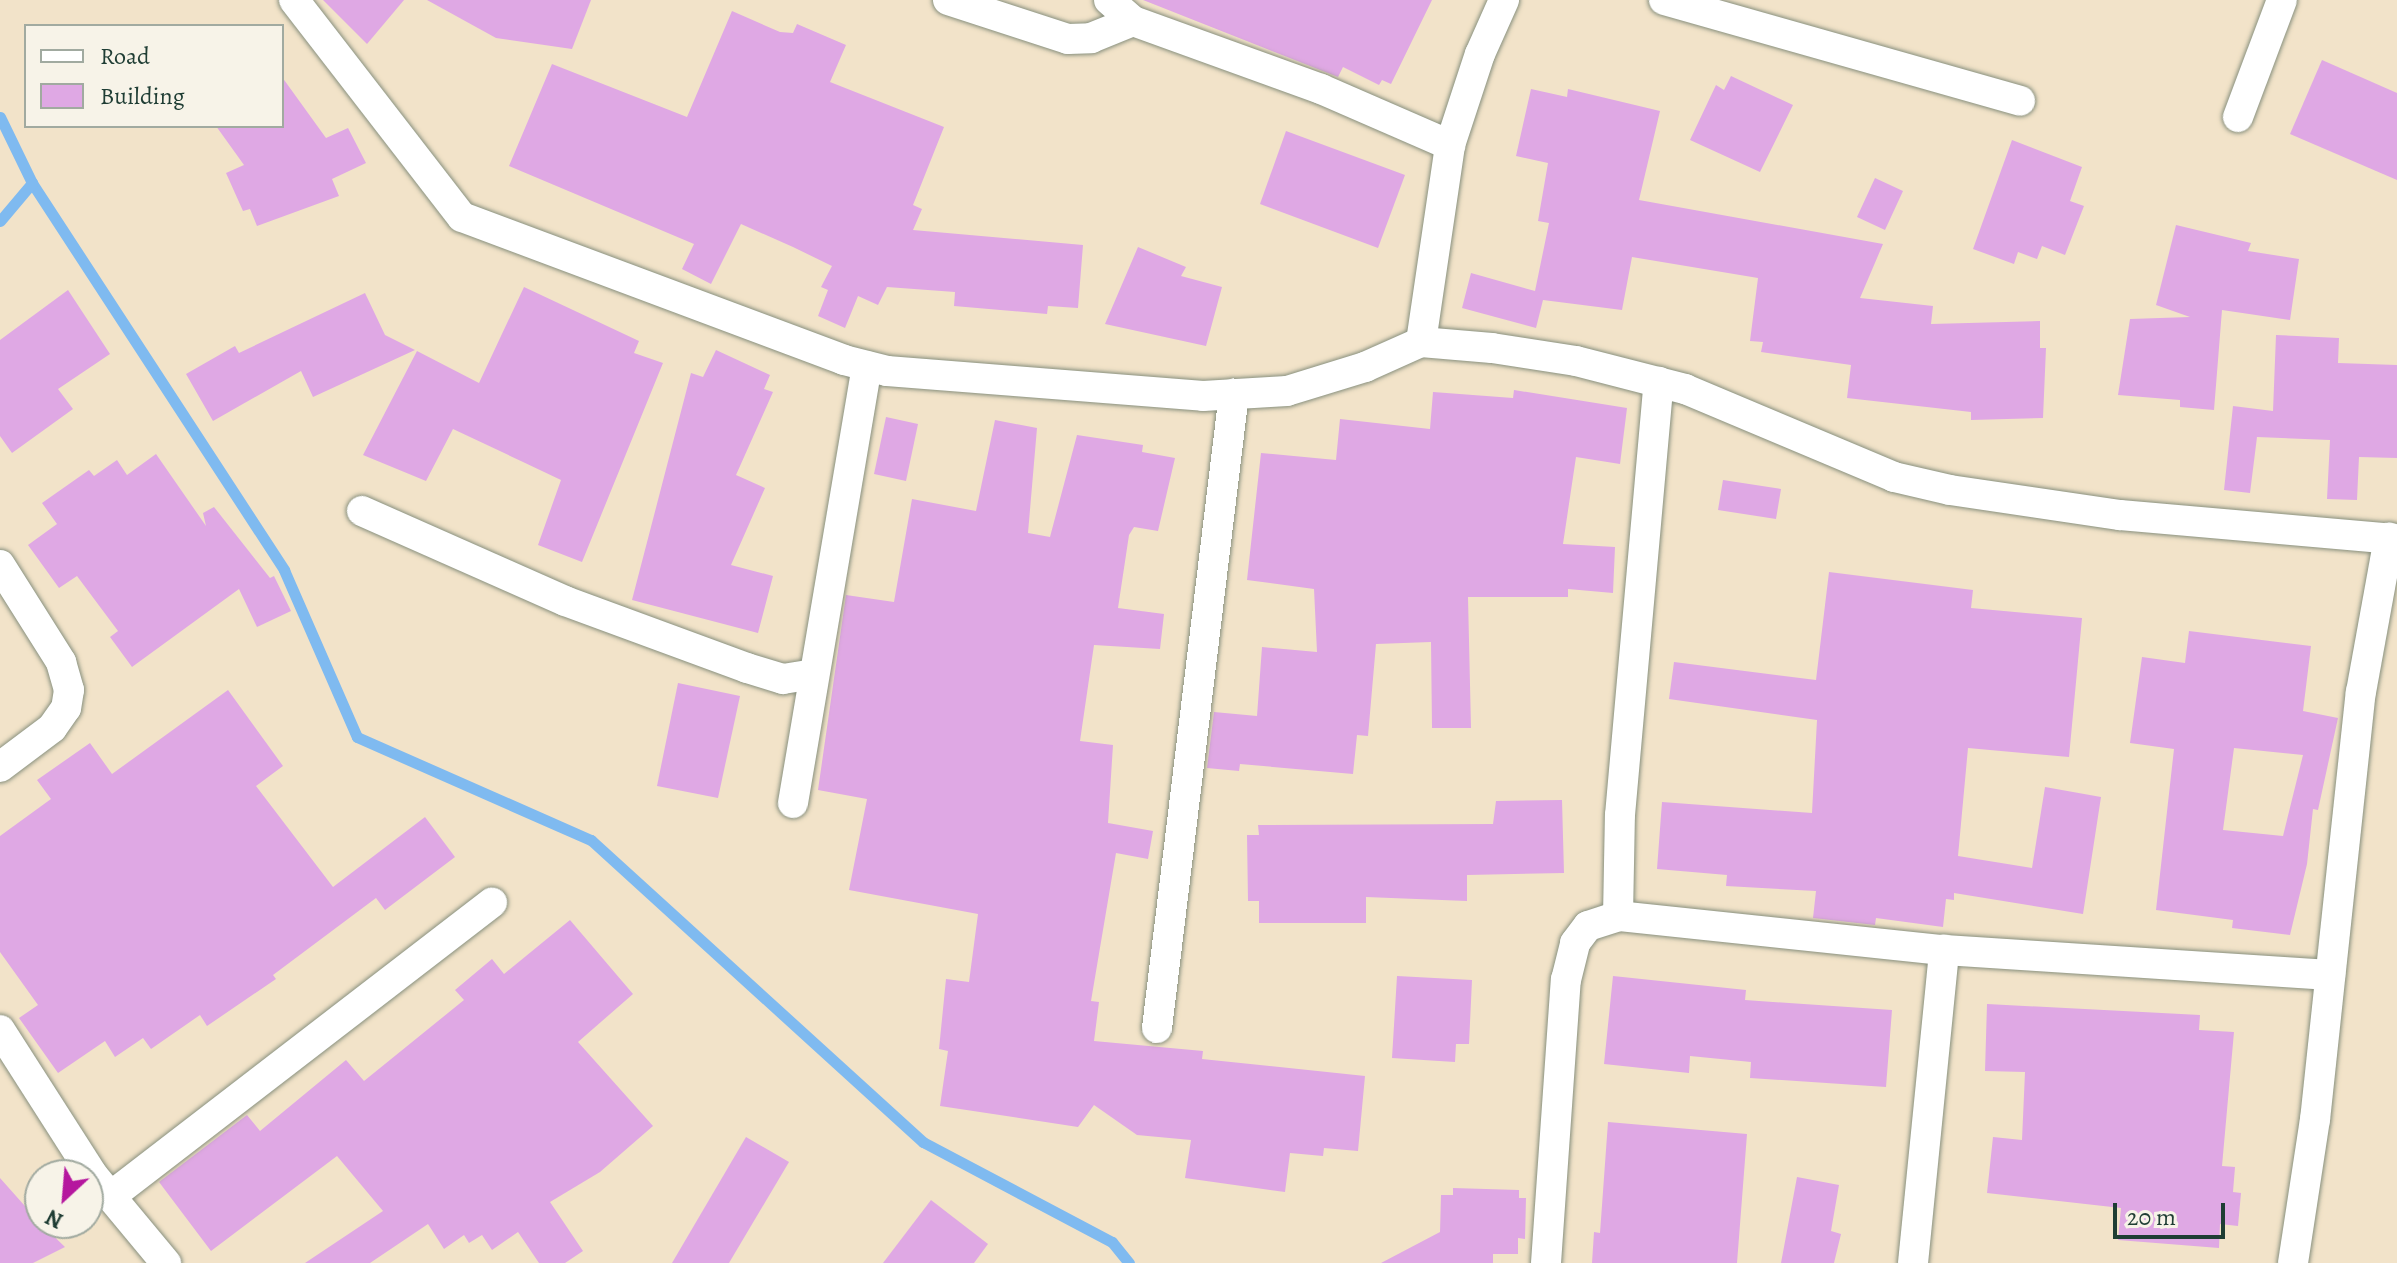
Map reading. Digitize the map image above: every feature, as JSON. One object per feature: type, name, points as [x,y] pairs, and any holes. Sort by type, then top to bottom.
[{"type":"street","points":[[294,0],[462,217],[867,366],[1189,395],[1234,394],[1287,391],[1365,367],[1421,342],[1576,361],[1659,382],[1799,433],[1894,477],[1950,490],[2120,515],[2393,539],[2361,692],[2330,975],[2293,1263]]},
{"type":"street","points":[[948,0],[1068,39],[1091,38],[1133,21]]},
{"type":"street","points":[[1109,0],[1133,21],[1321,89],[1450,145]]},
{"type":"street","points":[[1421,342],[1450,145],[1480,54],[1504,0]]},
{"type":"street","points":[[1664,0],[2020,101]]},
{"type":"street","points":[[2238,117],[2282,0]]},
{"type":"street","points":[[793,803],[867,366]]},
{"type":"street","points":[[1618,916],[1620,815],[1659,382]]},
{"type":"street","points":[[1157,1028],[1234,394]]},
{"type":"street","points":[[362,511],[565,601],[747,668],[783,679],[813,674]]},
{"type":"street","points":[[0,565],[61,662],[69,690],[66,708],[52,728],[0,767]]},
{"type":"street","points":[[111,1196],[492,903]]},
{"type":"street","points":[[1546,1263],[1569,959],[1588,926],[1618,916],[1944,950],[2330,975]]},
{"type":"street","points":[[1913,1263],[1944,950]]},
{"type":"street","points":[[0,1030],[111,1196],[166,1263]]},
{"type":"building","points":[[323,0],[404,0],[367,44]]},
{"type":"building","points":[[427,0],[591,0],[572,49],[496,38]]},
{"type":"building","points":[[1143,0],[1432,0],[1391,84],[1382,80],[1379,85],[1343,67],[1338,77]]},
{"type":"building","points":[[732,11],[780,32],[793,33],[797,24],[846,45],[830,82],[944,127],[913,205],[922,209],[913,230],[1083,245],[1078,308],[1048,306],[1047,314],[954,306],[955,292],[887,287],[878,305],[858,296],[845,328],[818,316],[828,290],[821,287],[832,266],[793,247],[741,224],[711,284],[682,269],[694,244],[509,166],[552,64],[687,117]]},
{"type":"building","points":[[2322,60],[2397,93],[2397,180],[2290,134]]},
{"type":"building","points":[[1731,76],[1793,105],[1760,172],[1690,140],[1716,85],[1724,90]]},
{"type":"building","points":[[284,80],[326,138],[348,128],[366,163],[332,179],[339,196],[257,226],[250,209],[243,211],[226,173],[244,165],[217,128],[284,128]]},
{"type":"building","points":[[1531,89],[1567,97],[1568,89],[1660,111],[1639,200],[1883,244],[1860,298],[1933,306],[1931,324],[2040,321],[2040,348],[2046,348],[2043,418],[1971,420],[1971,412],[1847,398],[1851,365],[1761,352],[1763,342],[1750,341],[1758,278],[1632,257],[1622,310],[1543,300],[1536,328],[1462,308],[1471,273],[1535,291],[1549,223],[1538,221],[1548,163],[1516,156]]},
{"type":"building","points":[[1286,131],[1405,175],[1378,248],[1260,204]]},
{"type":"building","points":[[2012,140],[2082,167],[2070,201],[2084,206],[2065,255],[2042,246],[2037,259],[2018,252],[2014,264],[1973,249]]},
{"type":"building","points":[[1875,178],[1903,191],[1885,230],[1857,217]]},
{"type":"building","points":[[2176,225],[2251,243],[2248,251],[2299,259],[2290,320],[2222,310],[2214,410],[2180,407],[2180,400],[2118,395],[2130,319],[2190,317],[2156,305]]},
{"type":"building","points":[[1138,247],[1186,267],[1181,276],[1222,287],[1206,346],[1105,324]]},
{"type":"building","points":[[524,287],[639,341],[634,353],[663,363],[582,562],[538,545],[561,480],[453,429],[426,481],[363,455],[417,351],[479,383]]},
{"type":"building","points":[[68,290],[110,354],[58,389],[73,409],[12,453],[0,436],[0,340]]},
{"type":"building","points":[[365,293],[385,335],[415,350],[313,397],[301,371],[213,421],[186,374],[235,346],[239,353]]},
{"type":"building","points":[[2276,335],[2339,338],[2338,363],[2397,365],[2397,458],[2359,457],[2357,500],[2327,499],[2330,440],[2257,437],[2250,493],[2224,490],[2233,406],[2273,411]]},
{"type":"building","points":[[716,350],[770,375],[764,389],[773,392],[736,475],[765,488],[731,565],[773,576],[758,633],[632,600],[691,373],[703,377]]},
{"type":"building","points":[[1514,390],[1627,408],[1620,464],[1576,457],[1563,544],[1615,547],[1613,593],[1568,589],[1568,597],[1468,597],[1471,728],[1432,728],[1431,642],[1376,644],[1368,736],[1357,735],[1353,774],[1240,764],[1239,771],[1207,768],[1214,712],[1257,716],[1262,647],[1317,652],[1314,589],[1247,580],[1261,453],[1336,460],[1340,419],[1430,429],[1433,392],[1513,398]]},
{"type":"building","points":[[886,417],[918,424],[906,481],[874,474]]},
{"type":"building","points":[[995,420],[1037,428],[1028,533],[1050,537],[1077,435],[1143,445],[1142,452],[1175,458],[1158,531],[1134,527],[1129,535],[1118,608],[1164,614],[1160,649],[1094,645],[1080,741],[1113,745],[1108,823],[1153,831],[1148,859],[1116,853],[1091,1001],[1099,1002],[1094,1041],[1203,1051],[1202,1059],[1365,1076],[1358,1151],[1324,1148],[1323,1156],[1290,1153],[1285,1192],[1185,1178],[1191,1140],[1137,1135],[1094,1105],[1078,1127],[940,1106],[948,1051],[939,1049],[946,979],[969,982],[978,914],[849,890],[867,799],[818,790],[846,595],[894,602],[912,499],[976,511]]},
{"type":"building","points":[[156,454],[206,526],[203,513],[214,507],[270,578],[274,576],[291,611],[257,627],[239,589],[132,667],[110,637],[118,631],[77,576],[59,588],[28,545],[57,524],[42,503],[89,470],[94,476],[117,460],[127,475]]},
{"type":"building","points":[[1723,480],[1781,489],[1776,519],[1718,510]]},
{"type":"building","points":[[1829,572],[1973,590],[1971,608],[2082,618],[2069,757],[1968,748],[1958,856],[2032,868],[2045,787],[2101,797],[2083,914],[1954,893],[1954,900],[1946,899],[1943,927],[1876,918],[1875,925],[1813,918],[1816,891],[1726,886],[1727,875],[1657,869],[1662,802],[1812,813],[1817,720],[1669,699],[1674,662],[1816,680]]},
{"type":"building","points":[[2189,631],[2311,646],[2303,711],[2338,718],[2318,810],[2313,809],[2307,864],[2290,935],[2232,928],[2233,920],[2156,910],[2174,749],[2130,743],[2142,657],[2185,663]],"holes":[[[2234,748],[2303,755],[2283,836],[2223,830]]]},
{"type":"building","points":[[678,683],[740,696],[718,798],[657,786]]},
{"type":"building","points":[[228,690],[283,766],[256,786],[333,887],[425,817],[455,857],[385,910],[376,898],[273,975],[276,979],[207,1026],[200,1015],[151,1049],[143,1038],[115,1057],[105,1041],[58,1073],[19,1018],[38,1005],[0,952],[0,836],[51,799],[37,780],[90,743],[112,774]]},
{"type":"building","points":[[1562,800],[1564,873],[1467,875],[1467,901],[1366,897],[1366,923],[1259,923],[1259,901],[1248,901],[1247,835],[1259,835],[1258,825],[1493,824],[1496,801]]},
{"type":"building","points":[[570,920],[633,994],[578,1042],[653,1126],[600,1172],[550,1202],[583,1251],[565,1263],[539,1263],[518,1232],[492,1250],[482,1235],[469,1243],[464,1235],[444,1249],[428,1224],[370,1263],[305,1263],[383,1211],[337,1156],[211,1251],[159,1182],[247,1115],[260,1131],[346,1060],[364,1081],[464,1000],[455,990],[492,959],[504,974]]},
{"type":"building","points":[[1397,976],[1472,980],[1469,1044],[1456,1044],[1455,1062],[1392,1058]]},
{"type":"building","points":[[1613,976],[1746,990],[1745,1000],[1892,1010],[1886,1087],[1750,1078],[1751,1062],[1690,1056],[1689,1073],[1604,1064]]},
{"type":"building","points":[[1987,1004],[2200,1015],[2199,1030],[2234,1032],[2222,1166],[2235,1167],[2233,1192],[2241,1193],[2238,1226],[2220,1224],[2219,1248],[2118,1240],[2121,1208],[1987,1193],[1993,1137],[2022,1140],[2025,1072],[1985,1071]]},
{"type":"building","points":[[1608,1122],[1747,1134],[1737,1263],[1592,1263],[1594,1232],[1600,1233]]},
{"type":"building","points":[[746,1137],[789,1162],[729,1263],[672,1263]]},
{"type":"building","points":[[1797,1177],[1839,1185],[1831,1231],[1841,1234],[1834,1263],[1781,1263]]},
{"type":"building","points":[[0,1178],[24,1205],[24,1239],[57,1239],[65,1247],[33,1263],[0,1263]]},
{"type":"building","points":[[1453,1188],[1519,1190],[1519,1198],[1526,1198],[1525,1239],[1518,1238],[1518,1254],[1493,1254],[1493,1263],[1381,1263],[1440,1232],[1441,1195],[1453,1195]]},
{"type":"building","points":[[931,1200],[988,1244],[974,1263],[883,1263]]},
{"type":"waterway","points":[[0,117],[32,183],[284,570],[357,737],[591,840],[923,1142],[1112,1242],[1129,1263]]},
{"type":"waterway","points":[[0,221],[32,183]]}]
